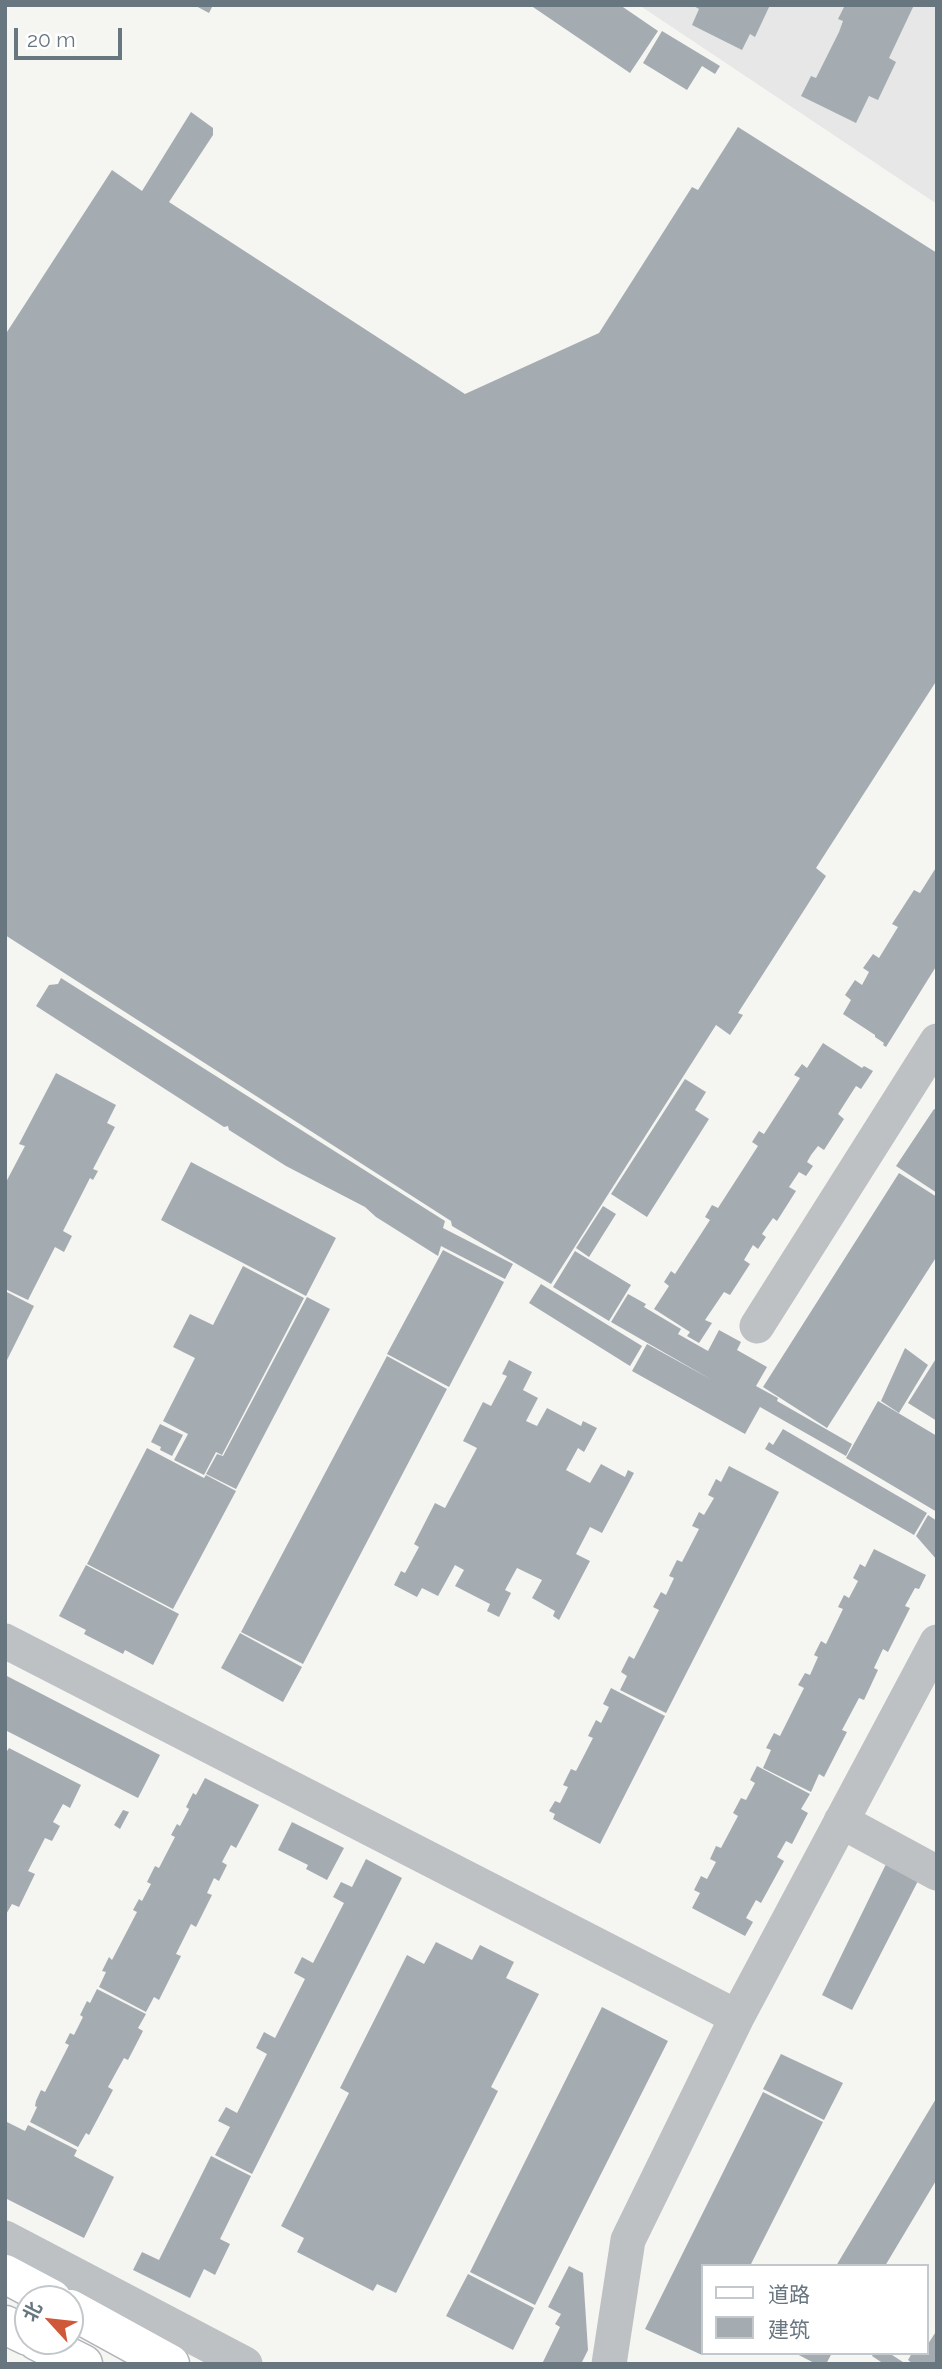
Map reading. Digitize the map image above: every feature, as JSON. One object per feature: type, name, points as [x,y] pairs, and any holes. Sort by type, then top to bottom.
[{"type":"main road","points":[[9,2276],[26,2285]]},
{"type":"main road","points":[[84,2317],[170,2364]]},
{"type":"main road","points":[[65,2355],[83,2364]]},
{"type":"street","points":[[757,1326],[937,1041]]},
{"type":"street","points":[[5,1641],[737,2017]]},
{"type":"street","points":[[609,2364],[628,2240],[737,2017],[937,1642]]},
{"type":"street","points":[[841,1821],[937,1873]]},
{"type":"street","points":[[5,2238],[245,2364]]},
{"type":"shaded area","points":[[639,5],[937,5],[937,204]]},
{"type":"building","points":[[194,5],[213,5],[209,13]]},
{"type":"building","points":[[530,5],[620,5],[658,31],[630,73]]},
{"type":"building","points":[[692,5],[770,5],[755,37],[750,34],[742,50],[692,25],[699,9]]},
{"type":"building","points":[[845,5],[914,5],[889,58],[896,62],[878,100],[869,96],[856,123],[801,96],[811,76],[816,78],[839,32],[843,21],[838,19]]},
{"type":"building","points":[[662,31],[720,66],[715,74],[702,66],[687,90],[643,63]]},
{"type":"building","points":[[191,112],[213,128],[213,135],[169,202],[465,394],[599,333],[692,187],[698,190],[738,127],[937,253],[937,680],[816,868],[826,876],[738,1013],[743,1015],[730,1035],[716,1025],[551,1284],[452,1226],[451,1221],[5,935],[5,335],[112,170],[142,191]]},
{"type":"building","points":[[937,866],[937,965],[886,1047],[875,1035],[843,1014],[851,1000],[845,995],[855,980],[862,985],[869,972],[863,968],[873,954],[879,958],[898,927],[892,924],[914,890],[920,893]]},
{"type":"building","points":[[61,978],[445,1221],[443,1228],[513,1264],[505,1279],[441,1246],[438,1256],[376,1217],[365,1207],[286,1166],[229,1130],[228,1126],[224,1127],[36,1006],[49,985],[58,984]]},
{"type":"building","points":[[823,1043],[862,1068],[864,1066],[873,1071],[861,1089],[856,1086],[838,1114],[844,1119],[824,1150],[818,1146],[811,1155],[807,1162],[813,1166],[806,1176],[799,1172],[789,1187],[796,1191],[777,1221],[773,1218],[762,1234],[766,1237],[758,1249],[753,1245],[744,1260],[750,1264],[730,1295],[724,1292],[705,1320],[712,1323],[699,1343],[687,1336],[690,1332],[654,1309],[669,1286],[664,1282],[671,1271],[675,1274],[710,1220],[705,1217],[712,1205],[718,1208],[758,1146],[752,1142],[759,1131],[764,1134],[800,1078],[794,1075],[802,1064],[807,1068]]},
{"type":"building","points":[[56,1073],[116,1105],[107,1123],[115,1127],[93,1169],[98,1171],[93,1180],[90,1178],[63,1231],[72,1236],[64,1252],[55,1247],[28,1300],[5,1289],[5,1184],[25,1146],[19,1144]]},
{"type":"building","points":[[685,1079],[706,1092],[695,1110],[709,1119],[647,1217],[611,1194]]},
{"type":"building","points":[[934,1109],[937,1110],[937,1193],[896,1166]]},
{"type":"building","points":[[191,1162],[336,1238],[306,1296],[161,1220]]},
{"type":"building","points":[[899,1173],[937,1197],[937,1256],[827,1428],[763,1387]]},
{"type":"building","points":[[603,1206],[616,1214],[589,1257],[576,1248]]},
{"type":"building","points":[[443,1250],[504,1282],[449,1387],[387,1354]]},
{"type":"building","points":[[575,1251],[631,1285],[609,1321],[553,1287]]},
{"type":"building","points":[[243,1266],[304,1298],[222,1455],[216,1452],[204,1475],[174,1460],[188,1434],[163,1421],[195,1358],[173,1347],[190,1314],[213,1325]]},
{"type":"building","points":[[541,1284],[642,1346],[630,1366],[529,1303]]},
{"type":"building","points":[[5,1291],[34,1306],[5,1364]]},
{"type":"building","points":[[628,1294],[681,1329],[678,1334],[708,1351],[719,1330],[741,1342],[737,1350],[767,1367],[756,1386],[852,1444],[846,1456],[760,1407],[745,1434],[632,1371],[647,1344],[712,1380],[611,1322]]},
{"type":"building","points":[[307,1297],[330,1309],[236,1489],[206,1474],[217,1454],[223,1456]]},
{"type":"building","points":[[905,1348],[928,1365],[899,1413],[881,1401]]},
{"type":"building","points":[[387,1356],[447,1389],[303,1664],[241,1632]]},
{"type":"building","points":[[937,1357],[937,1421],[908,1403]]},
{"type":"building","points":[[509,1360],[532,1372],[523,1390],[538,1398],[526,1421],[537,1426],[547,1408],[581,1426],[583,1421],[597,1428],[584,1452],[578,1448],[566,1470],[590,1483],[601,1464],[625,1477],[628,1470],[634,1473],[602,1533],[590,1527],[576,1554],[590,1561],[559,1620],[553,1616],[555,1611],[532,1598],[542,1580],[517,1568],[505,1590],[511,1593],[499,1617],[487,1611],[490,1604],[455,1586],[464,1570],[455,1565],[438,1596],[422,1588],[417,1597],[394,1585],[401,1571],[405,1573],[419,1547],[414,1544],[435,1503],[445,1508],[477,1448],[463,1441],[483,1402],[491,1406],[507,1376],[502,1374]]},
{"type":"building","points":[[878,1401],[937,1436],[937,1512],[846,1458]]},
{"type":"building","points":[[160,1424],[183,1435],[172,1456],[151,1442]]},
{"type":"building","points":[[783,1429],[927,1513],[914,1535],[765,1449],[769,1442],[773,1445]]},
{"type":"building","points":[[147,1448],[204,1478],[206,1475],[236,1491],[173,1609],[87,1564]]},
{"type":"building","points":[[729,1466],[779,1492],[666,1713],[620,1690],[627,1676],[621,1672],[629,1656],[634,1659],[659,1610],[653,1607],[661,1592],[666,1595],[674,1578],[669,1576],[677,1560],[682,1562],[699,1529],[692,1526],[699,1512],[704,1515],[714,1498],[708,1495],[716,1479],[721,1482]]},
{"type":"building","points":[[928,1515],[937,1521],[937,1560],[916,1536]]},
{"type":"building","points":[[874,1549],[926,1575],[905,1606],[910,1608],[888,1652],[883,1649],[874,1668],[878,1670],[864,1700],[859,1698],[842,1730],[847,1732],[824,1777],[819,1774],[811,1792],[763,1768],[771,1750],[766,1748],[774,1733],[780,1736],[804,1688],[798,1685],[805,1673],[810,1675],[818,1657],[814,1655],[821,1641],[826,1644],[843,1609],[838,1607],[844,1595],[849,1598],[858,1581],[853,1578],[860,1564],[865,1567]]},
{"type":"building","points":[[86,1565],[179,1614],[153,1665],[125,1650],[123,1654],[84,1634],[86,1630],[59,1616]]},
{"type":"building","points":[[240,1633],[302,1667],[283,1702],[221,1668]]},
{"type":"building","points":[[5,1675],[160,1755],[138,1798],[5,1730]]},
{"type":"building","points":[[611,1688],[665,1716],[600,1844],[553,1819],[555,1814],[549,1811],[555,1801],[560,1803],[568,1787],[563,1785],[571,1769],[576,1771],[593,1738],[588,1736],[596,1720],[601,1723],[609,1707],[603,1704]]},
{"type":"building","points":[[9,1748],[81,1785],[70,1808],[63,1804],[53,1822],[60,1826],[52,1841],[45,1838],[28,1871],[35,1874],[19,1907],[12,1904],[5,1916],[5,1754]]},
{"type":"building","points":[[757,1766],[810,1794],[801,1809],[808,1813],[792,1844],[786,1841],[777,1857],[784,1861],[761,1903],[756,1900],[746,1918],[753,1922],[745,1936],[692,1908],[700,1893],[694,1890],[701,1876],[707,1879],[716,1862],[710,1859],[716,1846],[721,1848],[738,1816],[733,1813],[741,1798],[746,1800],[755,1783],[750,1780]]},
{"type":"building","points":[[205,1778],[259,1805],[236,1848],[231,1845],[222,1862],[227,1865],[219,1881],[214,1878],[207,1893],[212,1895],[196,1927],[191,1924],[176,1954],[181,1956],[159,2000],[154,1997],[146,2012],[99,1987],[106,1972],[102,1971],[109,1957],[112,1960],[137,1912],[133,1910],[139,1899],[142,1901],[151,1884],[147,1882],[155,1866],[159,1868],[175,1837],[171,1835],[177,1824],[180,1826],[189,1809],[186,1807],[193,1793],[196,1795]]},
{"type":"building","points":[[123,1810],[129,1812],[120,1829],[114,1825]]},
{"type":"building","points":[[292,1822],[344,1848],[327,1880],[306,1869],[308,1865],[278,1850]]},
{"type":"building","points":[[366,1859],[402,1878],[252,2174],[215,2155],[230,2127],[218,2121],[226,2107],[237,2113],[267,2054],[256,2048],[264,2032],[275,2038],[305,1979],[294,1973],[302,1957],[313,1963],[344,1903],[333,1897],[341,1882],[352,1887]]},
{"type":"building","points":[[887,1862],[919,1879],[852,2010],[822,1995]]},
{"type":"building","points":[[436,1942],[472,1960],[480,1945],[514,1962],[506,1978],[539,1994],[491,2087],[498,2091],[396,2293],[377,2284],[373,2291],[297,2252],[304,2238],[281,2226],[349,2093],[340,2088],[407,1955],[424,1964]]},
{"type":"building","points":[[97,1989],[146,2014],[138,2028],[143,2031],[128,2060],[124,2058],[108,2087],[113,2090],[89,2135],[86,2133],[78,2147],[30,2122],[41,2090],[45,2092],[69,2045],[65,2043],[70,2033],[74,2035],[87,2001],[90,2003]]},
{"type":"building","points":[[602,2007],[668,2041],[535,2305],[470,2272]]},
{"type":"building","points":[[781,2054],[843,2083],[824,2120],[763,2089]]},
{"type":"building","points":[[763,2092],[823,2122],[751,2264],[701,2264],[701,2355],[645,2329]]},
{"type":"building","points":[[937,2097],[937,2179],[886,2264],[837,2264]]},
{"type":"building","points":[[5,2121],[25,2131],[28,2125],[77,2150],[74,2156],[114,2177],[84,2238],[5,2198]]},
{"type":"building","points":[[211,2156],[251,2176],[220,2239],[230,2244],[215,2275],[204,2269],[190,2298],[133,2270],[142,2252],[159,2260]]},
{"type":"building","points":[[569,2266],[583,2273],[588,2350],[581,2364],[542,2364],[560,2327],[555,2324],[561,2314],[548,2307]]},
{"type":"building","points":[[468,2274],[534,2308],[513,2350],[446,2316]]},
{"type":"building","points":[[937,2330],[937,2364],[913,2364],[908,2360],[911,2355],[928,2355],[928,2344]]},
{"type":"building","points":[[799,2355],[831,2355],[826,2364],[816,2364]]},
{"type":"building","points":[[892,2355],[906,2364],[884,2364],[872,2356]]}]
